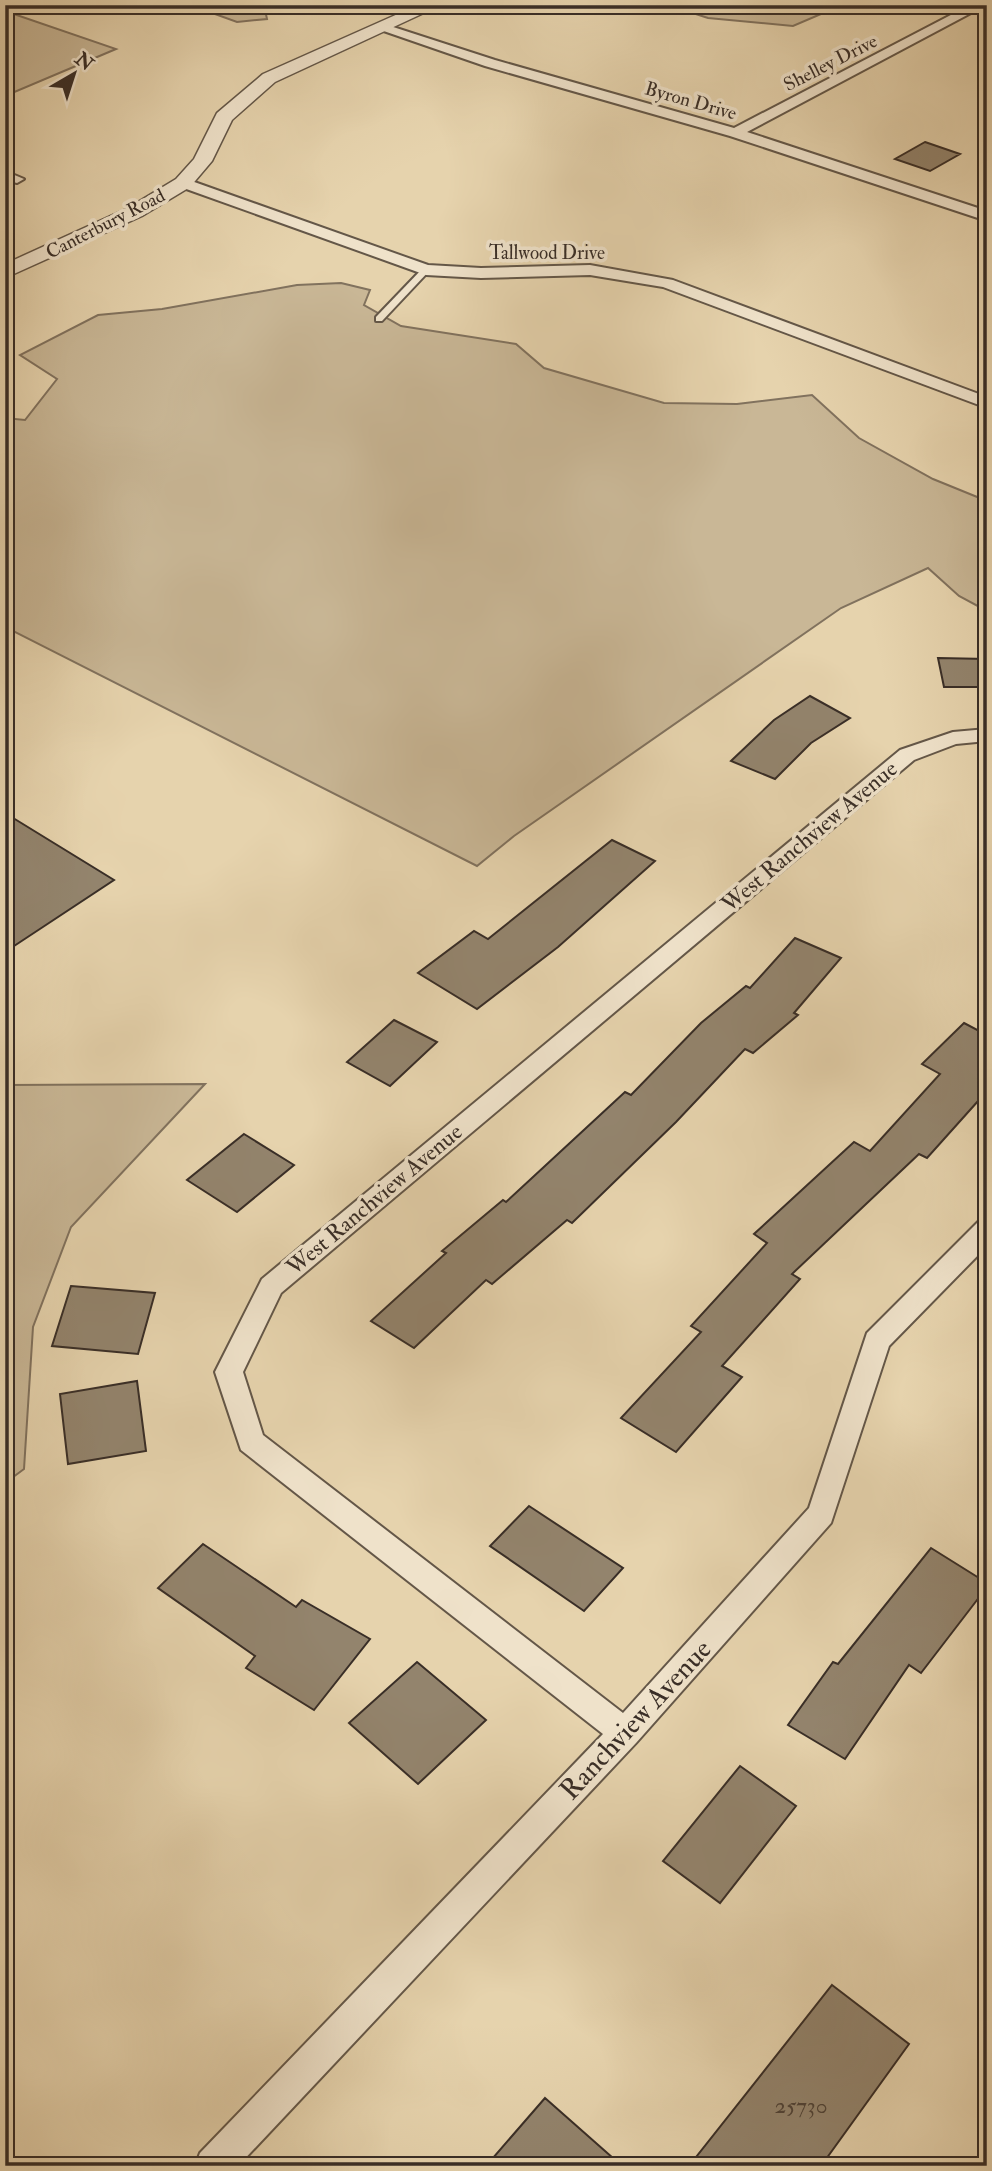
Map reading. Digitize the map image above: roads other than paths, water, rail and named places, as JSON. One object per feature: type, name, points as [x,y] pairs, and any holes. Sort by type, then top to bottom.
[{"type":"street","name":"Canterbury Road","points":[[5,272],[135,212],[183,183],[202,161],[224,117],[269,78],[433,5]]},
{"type":"street","name":"Shelley Drive","points":[[735,133],[980,5]]},
{"type":"street","name":"Byron Drive","points":[[382,28],[490,63],[735,133],[987,216]]},
{"type":"street","name":"Tallwood Drive","points":[[183,183],[426,270],[481,273],[590,270],[667,283],[987,403]]},
{"type":"street","name":"West Ranchview Avenue","points":[[625,1733],[251,1442],[229,1372],[271,1286],[907,755],[953,738],[987,734]]},
{"type":"street","name":"Ranchview Avenue","points":[[213,2166],[625,1733],[821,1514],[877,1341],[987,1230]]},
{"type":"lane","points":[[379,319],[426,270]]}]
